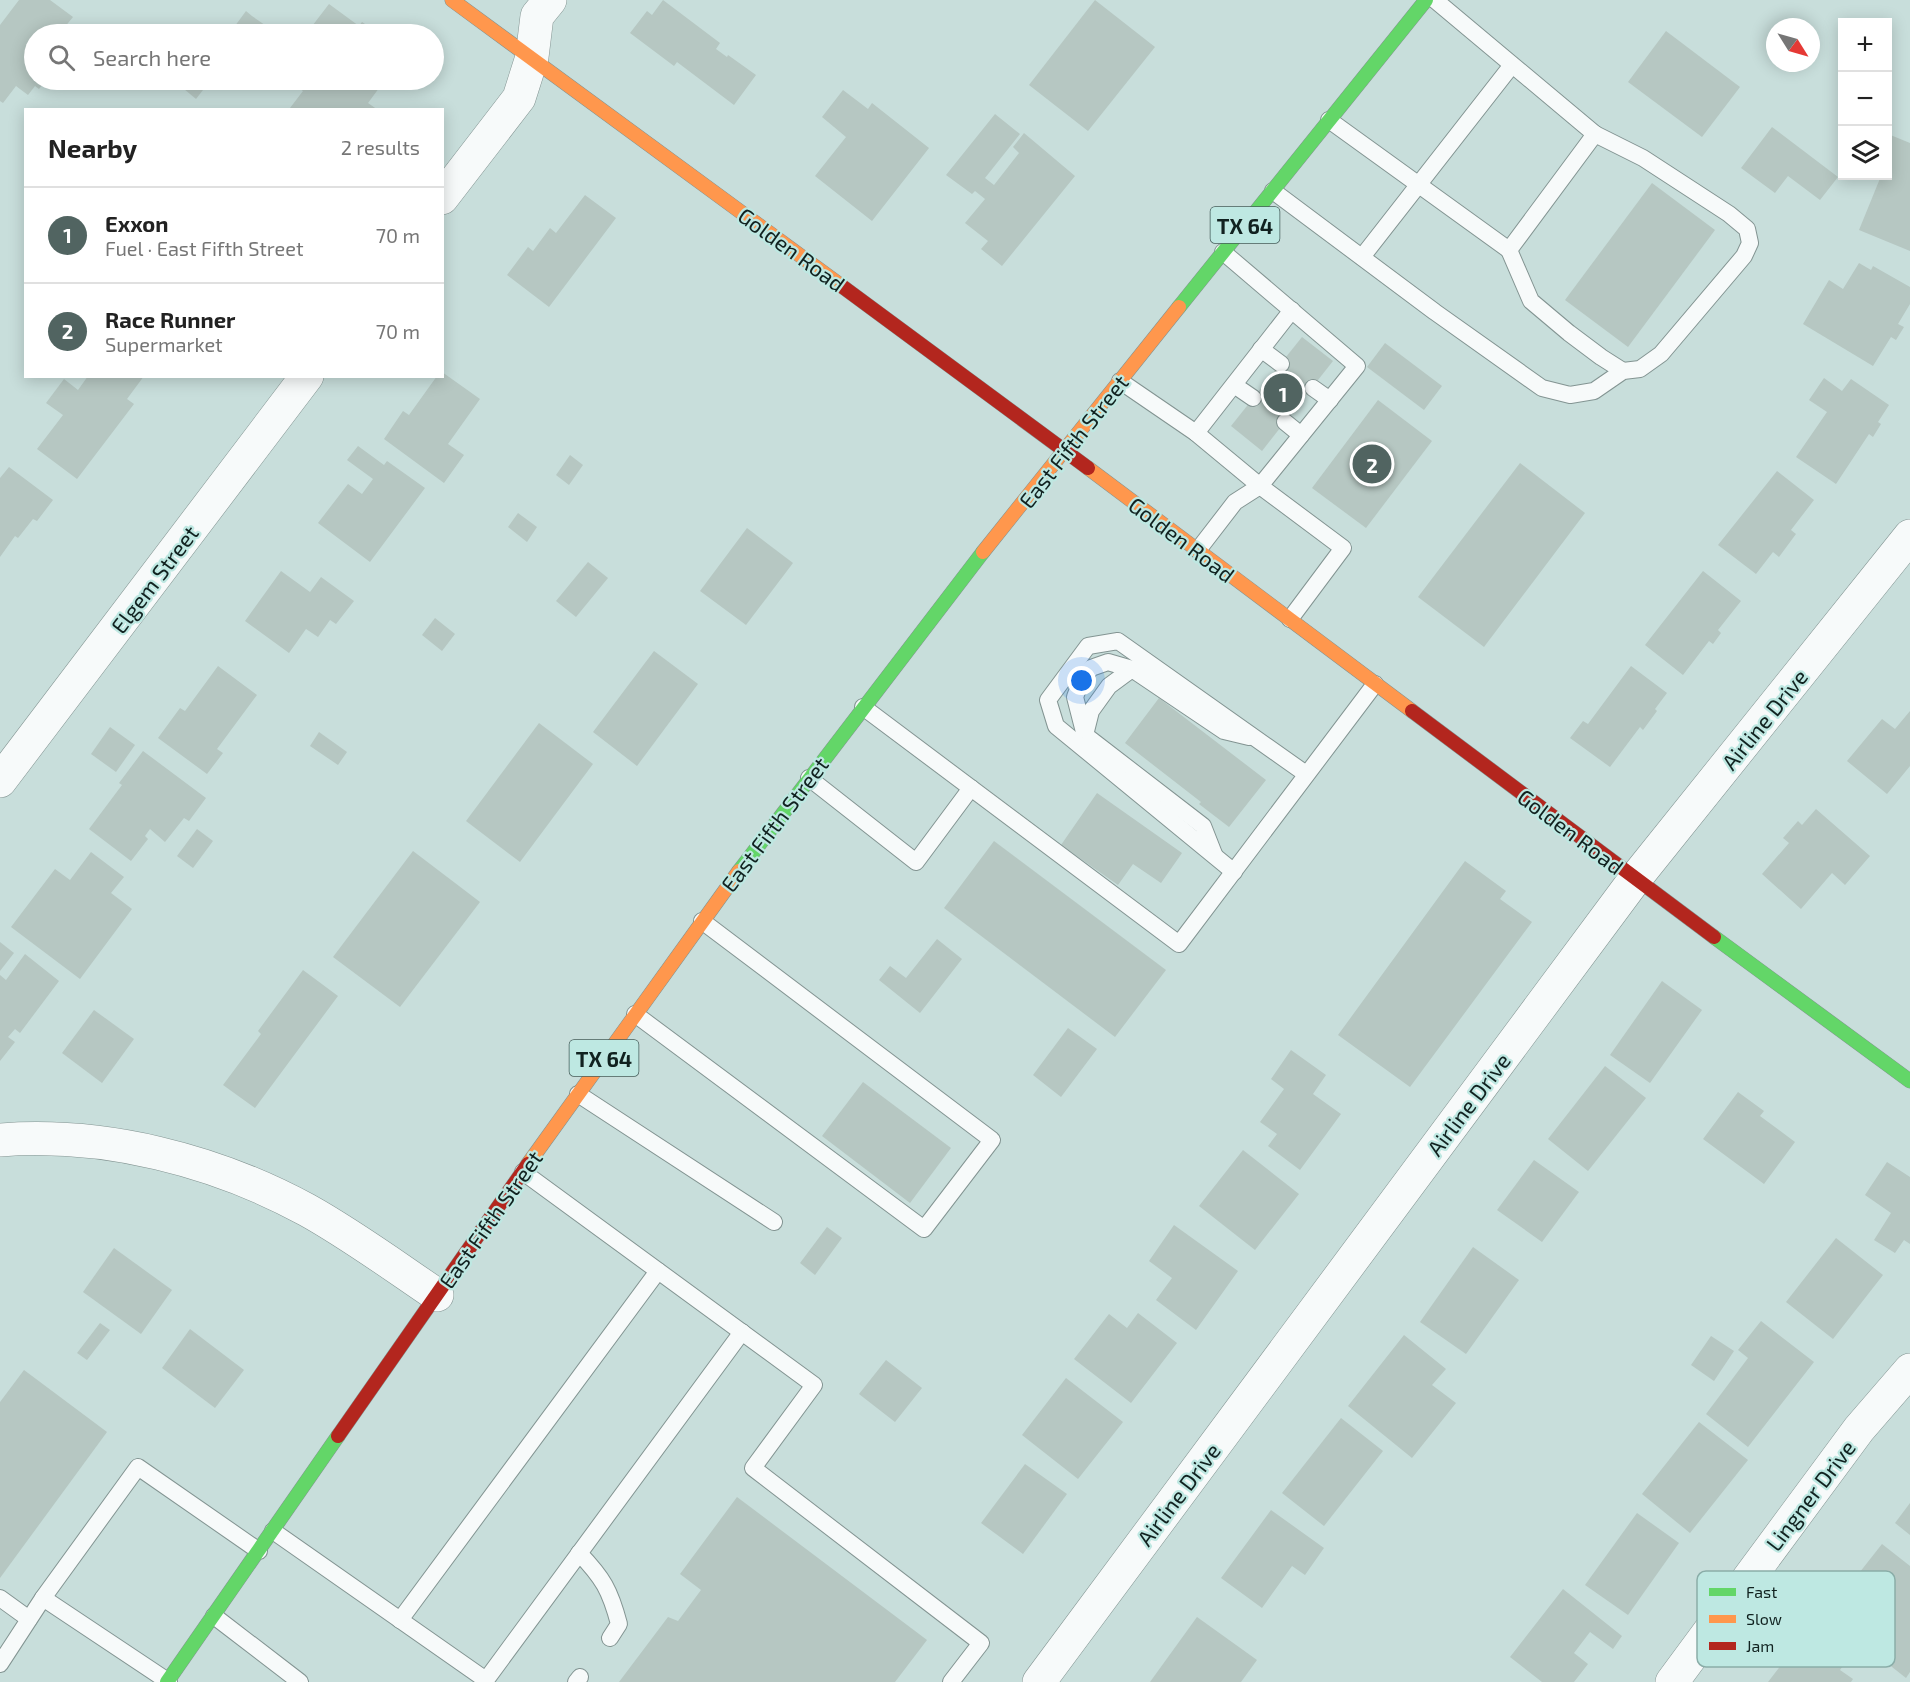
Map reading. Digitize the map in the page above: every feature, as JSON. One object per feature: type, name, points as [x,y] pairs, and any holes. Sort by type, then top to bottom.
[{"type":"main road","name":"Golden Road","points":[[452,0],[1064,450],[1635,879],[1910,1081]]},
{"type":"main road","name":"East Fifth Street","points":[[168,1682],[523,1172],[702,921],[863,707],[1064,450],[1426,0]]},
{"type":"street","points":[[444,195],[519,98],[532,57],[537,16],[550,0]]},
{"type":"street","name":"Elgem Street","points":[[0,782],[305,378]]},
{"type":"street","name":"Airline Drive","points":[[1039,1682],[1635,879],[1910,536]]},
{"type":"street","points":[[0,1140],[104,1142],[149,1152],[232,1176],[268,1191],[339,1229],[437,1295]]},
{"type":"street","name":"Lingner Drive","points":[[1753,1571],[1859,1429],[1910,1370]]},
{"type":"street","name":"Lingner Drive","points":[[1671,1682],[1697,1647]]},
{"type":"lane","points":[[1273,191],[1542,388],[1570,395],[1594,391],[1623,371],[1641,369],[1661,354],[1744,256],[1750,243],[1747,229],[1729,214],[1643,158],[1595,134],[1436,0]]},
{"type":"lane","points":[[1362,257],[1512,64]]},
{"type":"lane","points":[[1329,120],[1509,250],[1531,301],[1569,333],[1623,371]]},
{"type":"lane","points":[[1509,250],[1595,134]]},
{"type":"lane","points":[[1198,550],[1234,502],[1260,486],[1357,366],[1223,252]]},
{"type":"lane","points":[[1196,433],[1292,310]]},
{"type":"lane","points":[[1261,349],[1281,364]]},
{"type":"lane","points":[[1120,381],[1196,433],[1260,486],[1343,548],[1290,620]]},
{"type":"lane","points":[[1234,384],[1253,398]]},
{"type":"lane","points":[[1313,388],[1330,400]]},
{"type":"lane","points":[[1286,422],[1301,435]]},
{"type":"lane","points":[[1234,872],[1056,726],[1048,700],[1088,646],[1118,641],[1306,774]]},
{"type":"lane","points":[[1215,857],[1203,826],[1085,735],[1075,698],[1080,681],[1091,668],[1108,662],[1132,669],[1224,731],[1259,740]]},
{"type":"lane","points":[[1085,735],[1091,711],[1109,686],[1132,669]]},
{"type":"lane","points":[[863,707],[1179,944],[1376,684]]},
{"type":"lane","points":[[809,778],[916,862],[971,788]]},
{"type":"lane","points":[[635,1014],[924,1229],[992,1140],[702,921]]},
{"type":"lane","points":[[578,1094],[774,1222]]},
{"type":"lane","points":[[523,1172],[814,1384],[753,1467],[981,1643],[951,1682]]},
{"type":"lane","points":[[400,1620],[658,1271]]},
{"type":"lane","points":[[273,1531],[488,1681],[742,1332]]},
{"type":"lane","points":[[0,1664],[29,1619],[138,1467],[259,1551]]},
{"type":"lane","points":[[579,1553],[602,1577],[613,1599],[618,1624],[610,1638]]},
{"type":"lane","points":[[0,1598],[29,1619]]},
{"type":"lane","points":[[44,1598],[168,1682]]},
{"type":"lane","points":[[214,1616],[300,1682]]},
{"type":"building","points":[[19,0],[50,0],[73,17],[67,24],[24,24],[24,90],[32,90],[28,95],[16,86],[3,103],[0,101],[0,25]]},
{"type":"building","points":[[663,0],[720,43],[716,49],[756,75],[734,105],[677,62],[674,66],[630,33],[647,11],[652,15]]},
{"type":"building","points":[[1095,0],[1155,47],[1088,131],[1029,85]]},
{"type":"building","points":[[329,4],[356,24],[314,24]]},
{"type":"building","points":[[246,11],[264,24],[236,24]]},
{"type":"building","points":[[1666,31],[1740,87],[1702,137],[1628,82]]},
{"type":"building","points":[[185,90],[203,90],[196,99]]},
{"type":"building","points":[[378,90],[368,103],[375,108],[290,108],[303,91]]},
{"type":"building","points":[[843,90],[868,109],[872,103],[929,148],[872,221],[815,176],[846,137],[822,117]]},
{"type":"building","points":[[995,114],[1020,134],[985,178],[994,185],[1019,153],[1013,147],[1024,133],[1075,176],[1002,266],[981,249],[988,241],[965,223],[985,199],[975,191],[972,194],[946,175]]},
{"type":"building","points":[[1772,127],[1838,177],[1820,200],[1788,176],[1775,193],[1741,168]]},
{"type":"building","points":[[1892,136],[1910,143],[1910,251],[1859,230],[1879,180],[1892,180]]},
{"type":"building","points":[[1652,183],[1715,230],[1628,347],[1565,300]]},
{"type":"building","points":[[585,195],[616,218],[549,307],[507,275],[528,247],[533,251],[550,228],[556,233]]},
{"type":"building","points":[[1859,263],[1871,270],[1873,266],[1910,287],[1910,304],[1898,324],[1904,327],[1896,340],[1891,337],[1873,366],[1803,324],[1829,280],[1843,289]]},
{"type":"building","points":[[1302,337],[1333,361],[1262,451],[1231,426]]},
{"type":"building","points":[[1385,343],[1442,386],[1424,410],[1367,367]]},
{"type":"building","points":[[444,373],[480,399],[448,444],[464,455],[444,483],[384,439],[403,411],[409,415],[436,378],[444,378]]},
{"type":"building","points":[[87,378],[143,378],[127,399],[134,404],[77,479],[37,449],[63,415],[46,403],[64,379],[78,390]]},
{"type":"building","points":[[1824,378],[1842,391],[1851,379],[1889,405],[1878,422],[1881,424],[1873,437],[1869,434],[1836,484],[1796,457],[1827,412],[1809,400]]},
{"type":"building","points":[[1378,400],[1432,441],[1366,528],[1312,488]]},
{"type":"building","points":[[358,446],[384,465],[387,461],[425,488],[370,562],[318,523],[348,484],[362,494],[373,479],[347,460]]},
{"type":"building","points":[[570,455],[583,465],[569,485],[556,475]]},
{"type":"building","points":[[1520,463],[1585,513],[1484,647],[1418,597]]},
{"type":"building","points":[[9,467],[53,500],[37,521],[33,519],[18,538],[15,536],[0,557],[0,478]]},
{"type":"building","points":[[1777,471],[1814,500],[1791,530],[1796,534],[1779,557],[1773,552],[1756,574],[1718,545]]},
{"type":"building","points":[[518,513],[537,527],[527,542],[508,527]]},
{"type":"building","points":[[747,528],[793,563],[746,625],[700,591]]},
{"type":"building","points":[[588,562],[608,578],[576,617],[556,601]]},
{"type":"building","points":[[281,571],[310,592],[321,577],[354,601],[336,624],[330,620],[318,637],[306,629],[289,653],[245,621]]},
{"type":"building","points":[[1703,571],[1741,601],[1718,630],[1721,633],[1713,644],[1709,641],[1683,675],[1645,645]]},
{"type":"building","points":[[435,618],[455,634],[442,651],[422,635]]},
{"type":"building","points":[[654,651],[698,684],[637,766],[593,732]]},
{"type":"building","points":[[218,666],[257,695],[217,749],[223,753],[207,774],[158,738],[180,708],[185,711]]},
{"type":"building","points":[[1631,666],[1667,693],[1643,730],[1640,727],[1610,767],[1570,738],[1583,721],[1588,724]]},
{"type":"building","points":[[1159,698],[1266,780],[1229,827],[1199,804],[1201,802],[1125,743]]},
{"type":"building","points":[[1910,711],[1910,766],[1887,794],[1847,761],[1882,719],[1895,729]]},
{"type":"building","points":[[539,723],[593,764],[520,862],[466,821]]},
{"type":"building","points":[[110,727],[135,745],[116,772],[91,754]]},
{"type":"building","points":[[319,732],[347,752],[338,765],[310,746]]},
{"type":"building","points":[[143,751],[206,798],[189,821],[184,818],[165,842],[150,829],[145,836],[148,839],[131,861],[89,829],[122,785],[119,783]]},
{"type":"building","points":[[1097,793],[1182,853],[1161,883],[1133,864],[1118,885],[1061,845]]},
{"type":"building","points":[[1816,809],[1870,856],[1845,885],[1832,873],[1801,909],[1762,874],[1789,843],[1783,838],[1798,821],[1802,825]]},
{"type":"building","points":[[197,829],[213,841],[193,868],[177,856]]},
{"type":"building","points":[[994,841],[1166,970],[1115,1037],[944,908]]},
{"type":"building","points":[[413,851],[480,902],[400,1007],[333,957]]},
{"type":"building","points":[[91,852],[124,877],[111,893],[132,909],[80,979],[11,927],[55,869],[70,880]]},
{"type":"building","points":[[1465,861],[1506,891],[1500,899],[1532,922],[1410,1087],[1338,1035]]},
{"type":"building","points":[[937,939],[962,959],[920,1013],[879,980],[890,966],[906,978]]},
{"type":"building","points":[[0,942],[14,953],[0,971]]},
{"type":"building","points":[[25,954],[59,981],[20,1033],[15,1029],[8,1037],[15,1042],[0,1061],[0,975],[6,980]]},
{"type":"building","points":[[303,970],[338,996],[255,1108],[223,1085],[261,1034],[258,1031]]},
{"type":"building","points":[[1662,981],[1702,1010],[1650,1083],[1610,1055]]},
{"type":"building","points":[[94,1010],[134,1039],[102,1083],[62,1053]]},
{"type":"building","points":[[1068,1028],[1097,1049],[1061,1097],[1033,1075]]},
{"type":"building","points":[[1291,1050],[1326,1075],[1313,1094],[1341,1114],[1300,1170],[1268,1146],[1277,1134],[1260,1122],[1284,1089],[1271,1079]]},
{"type":"building","points":[[1605,1066],[1646,1098],[1588,1171],[1548,1139]]},
{"type":"building","points":[[863,1082],[951,1148],[910,1203],[822,1136]]},
{"type":"building","points":[[1738,1092],[1764,1111],[1760,1116],[1795,1142],[1764,1184],[1703,1139]]},
{"type":"building","points":[[1243,1150],[1299,1194],[1255,1250],[1199,1206]]},
{"type":"building","points":[[1534,1160],[1579,1192],[1542,1242],[1497,1210]]},
{"type":"building","points":[[1887,1162],[1910,1177],[1910,1244],[1904,1240],[1895,1253],[1874,1240],[1891,1213],[1865,1195]]},
{"type":"building","points":[[1174,1225],[1238,1271],[1196,1330],[1156,1300],[1172,1278],[1149,1261]]},
{"type":"building","points":[[827,1227],[842,1238],[815,1275],[800,1263]]},
{"type":"building","points":[[1836,1238],[1883,1275],[1833,1339],[1786,1302]]},
{"type":"building","points":[[1473,1247],[1519,1280],[1466,1354],[1420,1322]]},
{"type":"building","points":[[114,1248],[172,1290],[141,1334],[83,1292]]},
{"type":"building","points":[[1138,1313],[1177,1343],[1131,1403],[1074,1359],[1109,1314],[1127,1328]]},
{"type":"building","points":[[1761,1321],[1814,1362],[1748,1447],[1706,1414],[1748,1358],[1738,1350]]},
{"type":"building","points":[[100,1323],[110,1330],[87,1360],[77,1353]]},
{"type":"building","points":[[190,1329],[244,1370],[215,1408],[162,1368]]},
{"type":"building","points":[[1404,1335],[1446,1369],[1432,1385],[1456,1403],[1412,1458],[1348,1406]]},
{"type":"building","points":[[1711,1336],[1734,1351],[1714,1381],[1691,1365]]},
{"type":"building","points":[[886,1360],[922,1388],[895,1422],[859,1394]]},
{"type":"building","points":[[24,1370],[107,1432],[0,1578],[0,1402]]},
{"type":"building","points":[[1066,1378],[1123,1422],[1078,1479],[1022,1435]]},
{"type":"building","points":[[1341,1418],[1383,1451],[1324,1526],[1282,1493]]},
{"type":"building","points":[[1699,1422],[1748,1460],[1690,1533],[1642,1494]]},
{"type":"building","points":[[1025,1464],[1067,1494],[1023,1554],[981,1523]]},
{"type":"building","points":[[737,1497],[927,1640],[895,1682],[619,1682],[668,1617],[678,1621],[701,1590],[680,1574]]},
{"type":"building","points":[[1910,1503],[1910,1535],[1895,1523]]},
{"type":"building","points":[[1271,1510],[1324,1548],[1305,1575],[1292,1566],[1262,1608],[1221,1578]]},
{"type":"building","points":[[1637,1513],[1679,1543],[1628,1615],[1585,1585]]},
{"type":"building","points":[[1882,1544],[1910,1566],[1910,1672],[1906,1678],[1892,1667],[1895,1667],[1895,1571],[1861,1571]]},
{"type":"building","points":[[1563,1589],[1622,1636],[1613,1649],[1590,1632],[1574,1653],[1588,1664],[1574,1682],[1542,1682],[1510,1657]]},
{"type":"building","points":[[1197,1617],[1257,1660],[1241,1682],[1150,1682]]},
{"type":"building","points":[[1780,1667],[1842,1667],[1840,1670],[1853,1679],[1851,1682],[1768,1682]]},
{"type":"traffic: fast","points":[[1179,307],[1426,0]]},
{"type":"traffic: fast","points":[[739,871],[983,552]]},
{"type":"traffic: fast","points":[[1714,937],[1910,1081]]},
{"type":"traffic: fast","points":[[167,1682],[338,1436]]},
{"type":"traffic: slow","points":[[452,0],[843,287]]},
{"type":"traffic: slow","points":[[983,552],[1179,307]]},
{"type":"traffic: slow","points":[[1088,468],[1412,711]]},
{"type":"traffic: slow","points":[[528,1164],[739,871]]},
{"type":"traffic: jam","points":[[843,287],[1088,468]]},
{"type":"traffic: jam","points":[[1412,711],[1714,937]]},
{"type":"traffic: jam","points":[[338,1436],[528,1164]]},
{"type":"place","name":"Exxon","points":[[1283,393]]},
{"type":"place","name":"Race Runner","points":[[1372,464]]}]
